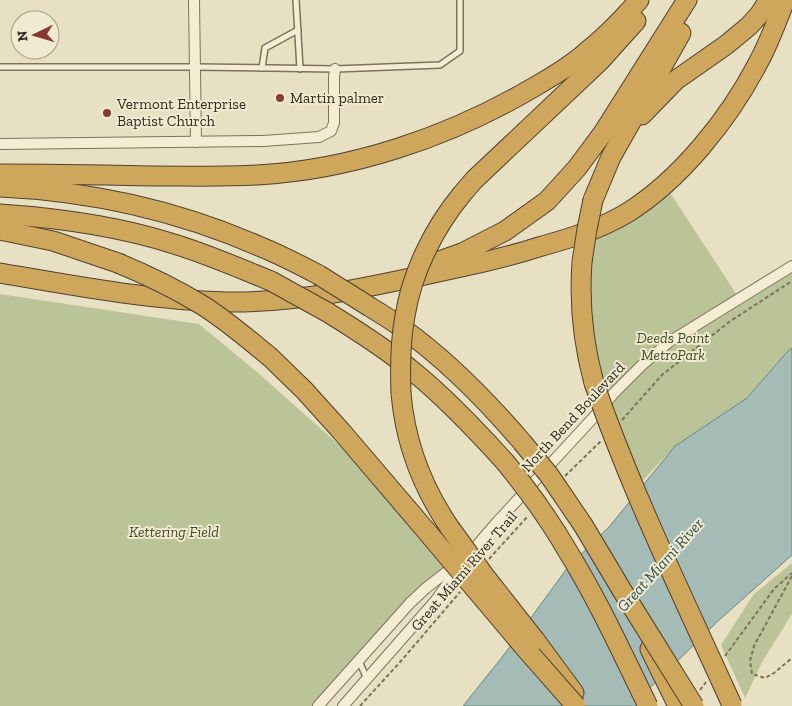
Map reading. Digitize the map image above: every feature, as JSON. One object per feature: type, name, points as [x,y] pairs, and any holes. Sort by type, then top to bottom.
[{"type":"highway","points":[[0,174],[258,175],[319,167],[368,156],[414,143],[452,129],[487,113],[542,83],[584,54],[616,26],[639,0]]},
{"type":"highway","points":[[583,706],[450,528],[425,487],[405,426],[401,393],[401,345],[405,314],[412,285],[432,239],[448,212],[474,180],[628,32],[651,0]]},
{"type":"highway","points":[[377,284],[462,253],[505,231],[547,201],[577,168],[603,132],[687,0]]},
{"type":"highway","points":[[700,0],[603,174],[586,229],[582,262],[582,323],[587,356],[594,383],[608,422],[642,505],[732,706]]},
{"type":"highway","points":[[624,134],[676,80],[726,45],[749,26],[769,0]]},
{"type":"highway","points":[[0,273],[92,289],[154,297],[227,302],[271,300],[331,293],[481,263],[601,227],[627,212],[665,184],[702,146],[739,96],[758,64],[785,0]]},
{"type":"highway","points":[[0,187],[58,192],[115,201],[149,208],[190,220],[277,254],[320,275],[402,327],[451,368],[476,392],[522,442],[549,475],[602,554],[623,592],[678,706]]},
{"type":"highway","points":[[0,214],[80,222],[140,234],[209,256],[271,281],[327,312],[365,336],[415,373],[459,413],[505,462],[530,493],[567,549],[603,614],[648,706]]},
{"type":"highway","points":[[0,230],[77,248],[156,280],[202,305],[270,357],[342,431],[576,706]]},
{"type":"highway","points":[[623,592],[697,698]]},
{"type":"street","points":[[194,0],[196,142]]},
{"type":"street","points":[[0,144],[263,141],[320,137],[330,131],[334,123],[335,69]]},
{"type":"street","name":"North Bend Boulevard","points":[[343,706],[436,600],[466,558],[614,393],[642,365],[669,342],[792,266]]},
{"type":"street","name":"North Bend Boulevard","points":[[318,706],[410,603],[426,588],[466,558]]},
{"type":"lane","points":[[296,0],[300,69]]},
{"type":"lane","points":[[0,67],[335,69],[440,65],[460,51],[460,0]]},
{"type":"lane","points":[[262,68],[265,48],[298,30]]},
{"type":"lane","points":[[359,661],[367,680]]},
{"type":"path","points":[[627,415],[662,375],[729,322],[792,281]]},
{"type":"path","points":[[563,478],[588,454]]},
{"type":"path","name":"Great Miami River Trail","points":[[487,561],[532,511]]},
{"type":"path","points":[[792,574],[754,646],[750,661],[752,674],[765,678],[792,658]]},
{"type":"path","points":[[722,659],[774,589],[792,574]]},
{"type":"path","name":"Great Miami River Trail","points":[[360,706],[462,590]]},
{"type":"path","points":[[697,698],[705,683]]},
{"type":"green space","name":"Deeds Point MetroPark","points":[[665,185],[739,298],[792,266],[792,348],[747,398],[675,446],[635,489],[584,337],[587,229],[601,238]]},
{"type":"green space","name":"Kettering Field","points":[[0,294],[199,324],[257,372],[466,558],[426,588],[318,706],[0,706]]},
{"type":"green space","points":[[792,563],[792,614],[762,662],[745,698],[721,645],[754,594]]},
{"type":"water","name":"Great Miami River","points":[[792,348],[792,555],[717,622],[650,688],[638,706],[463,706],[503,656],[568,567],[609,527],[675,446],[747,398]]},
{"type":"place","name":"Martin palmer","points":[[280,98]]},
{"type":"place","name":"Vermont Enterprise Baptist Church","points":[[107,113]]}]
